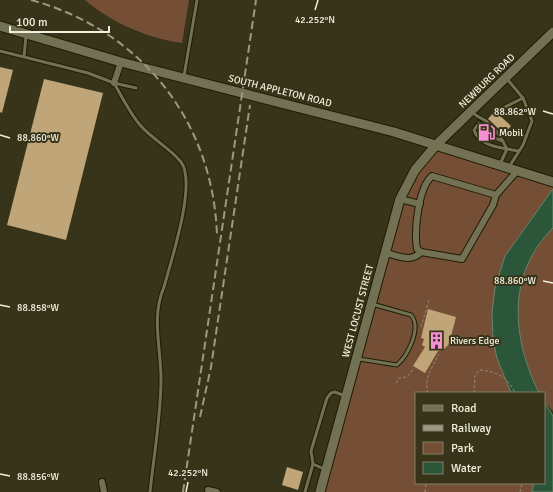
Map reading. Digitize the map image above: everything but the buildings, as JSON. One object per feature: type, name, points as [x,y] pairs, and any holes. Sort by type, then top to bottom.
[{"type":"main road","name":"SOUTH APPLETON ROAD","points":[[0,26],[121,62],[436,145],[553,182]]},
{"type":"main road","name":"NEWBURG ROAD","points":[[436,145],[553,32]]},
{"type":"main road","name":"WEST LOCUST STREET","points":[[320,492],[400,199],[415,170],[436,145]]},
{"type":"street","points":[[114,83],[121,62]]},
{"type":"street","points":[[496,195],[432,176],[428,181],[420,204],[416,242],[417,249],[421,252],[462,259],[490,212],[508,168]]},
{"type":"street","points":[[400,199],[420,204]]},
{"type":"street","points":[[386,253],[409,259],[417,256],[421,252]]},
{"type":"street","points":[[102,482],[104,492]]},
{"type":"street","points":[[208,490],[217,492]]},
{"type":"lane","points":[[184,78],[197,0]]},
{"type":"lane","points":[[24,56],[26,34]]},
{"type":"lane","points":[[0,51],[88,73],[114,83],[136,88]]},
{"type":"lane","points":[[506,78],[523,98],[532,121],[531,127],[519,151],[508,168]]},
{"type":"lane","points":[[114,83],[140,124],[181,163],[187,175],[187,187],[182,215],[164,288],[159,299],[157,315],[161,378],[160,408],[150,492]]},
{"type":"lane","points":[[499,110],[523,98]]},
{"type":"lane","points":[[471,111],[478,118],[481,128]]},
{"type":"lane","points":[[478,118],[484,120],[498,132],[507,149],[508,168]]},
{"type":"lane","points":[[480,124],[474,130],[476,135],[486,144],[519,151]]},
{"type":"lane","points":[[491,136],[503,141]]},
{"type":"lane","points":[[357,358],[393,365],[401,361],[410,347],[415,325],[412,317],[372,304]]},
{"type":"lane","points":[[305,492],[313,464],[311,451],[327,398],[331,393],[335,392],[346,397]]},
{"type":"lane","points":[[313,464],[326,470]]},
{"type":"path","points":[[421,327],[429,300]]},
{"type":"path","points":[[428,392],[426,386],[427,378],[439,354]]},
{"type":"path","points":[[396,383],[399,378],[407,377],[414,368]]},
{"type":"path","points":[[474,392],[475,376],[479,370],[494,371],[506,379],[514,392]]},
{"type":"green space","points":[[85,0],[189,0],[182,43],[169,41],[130,28],[107,16]]},
{"type":"green space","points":[[436,145],[553,183],[553,189],[505,256],[497,358],[511,392],[415,392],[415,484],[534,484],[532,492],[320,492],[400,199]]},
{"type":"green space","points":[[553,228],[553,411],[545,403],[545,392],[539,392],[530,372],[523,350],[519,329],[518,307],[521,286],[527,265],[538,246]]},
{"type":"water","points":[[553,189],[553,228],[538,246],[527,265],[521,286],[518,307],[519,329],[523,350],[539,392],[511,392],[497,358],[493,340],[492,313],[495,288],[505,256]]},
{"type":"water","points":[[545,404],[553,416],[553,492],[532,492],[534,484],[545,484]]},
{"type":"railway","points":[[31,0],[70,14],[106,33],[137,57],[164,86],[185,118],[202,154],[212,193],[217,235]]},
{"type":"railway","points":[[183,492],[256,0]]},
{"type":"railway","points":[[200,417],[211,367],[250,105]]},
{"type":"place","name":"Mobil","points":[[486,133]]},
{"type":"place","name":"Rivers Edge","points":[[437,341]]}]
